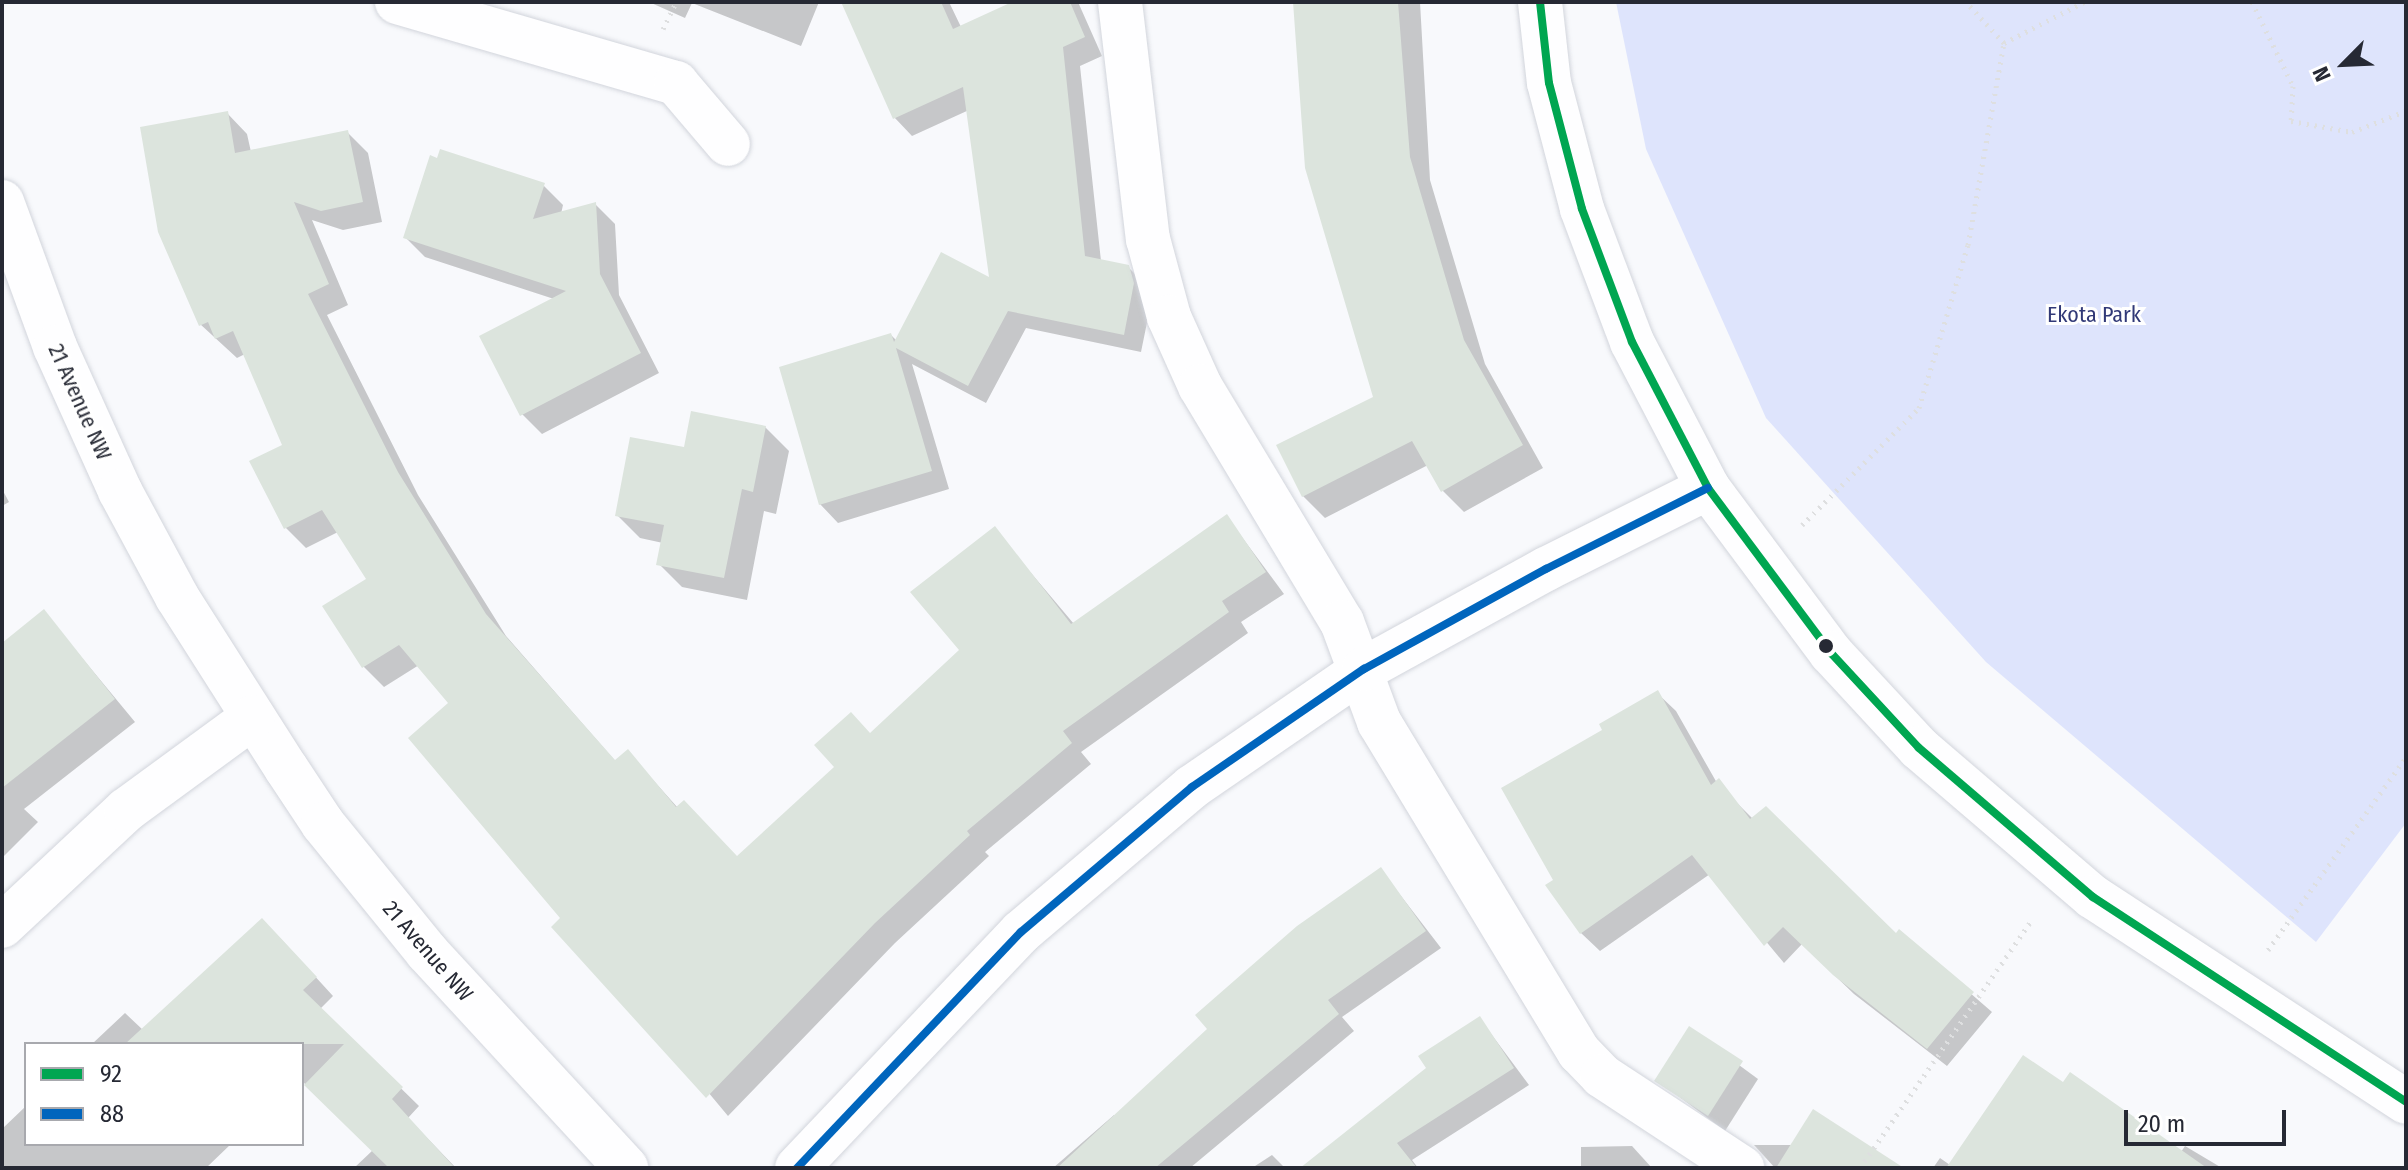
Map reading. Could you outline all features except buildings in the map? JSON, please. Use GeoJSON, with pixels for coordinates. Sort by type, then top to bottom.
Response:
{"type":"FeatureCollection","features":[{"type":"Feature","properties":{"kind":"street"},"geometry":{"type":"LineString","coordinates":[[397,2],[676,83],[728,144]]}},
{"type":"Feature","properties":{"kind":"street"},"geometry":{"type":"LineString","coordinates":[[1120,2],[1148,239],[1169,317],[1200,386],[1342,622],[1364,669],[1379,722],[1579,1052],[1602,1076],[1742,1168]]}},
{"type":"Feature","properties":{"kind":"street"},"geometry":{"type":"LineString","coordinates":[[1540,2],[1549,83],[1582,209],[1632,342],[1708,488],[1831,653],[1919,748],[2004,825],[2093,897],[2406,1102]]}},
{"type":"Feature","properties":{"kind":"street","name":"21 Avenue NW"},"geometry":{"type":"LineString","coordinates":[[2,202],[55,347],[120,491],[177,597],[253,717],[323,824],[418,942],[626,1168]]}},
{"type":"Feature","properties":{"kind":"street"},"geometry":{"type":"LineString","coordinates":[[797,1168],[1021,932],[1105,857],[1242,751],[1364,669],[1533,575],[1708,488]]}},
{"type":"Feature","properties":{"kind":"street"},"geometry":{"type":"LineString","coordinates":[[2,926],[126,810],[253,717]]}},
{"type":"Feature","properties":{"kind":"path"},"geometry":{"type":"LineString","coordinates":[[656,45],[676,2]]}},
{"type":"Feature","properties":{"kind":"path"},"geometry":{"type":"LineString","coordinates":[[1966,2],[2004,43]]}},
{"type":"Feature","properties":{"kind":"path"},"geometry":{"type":"LineString","coordinates":[[2004,43],[2084,2]]}},
{"type":"Feature","properties":{"kind":"path"},"geometry":{"type":"LineString","coordinates":[[2252,2],[2293,86],[2291,121],[2352,132],[2406,111]]}},
{"type":"Feature","properties":{"kind":"path"},"geometry":{"type":"LineString","coordinates":[[1802,525],[1919,408],[1968,245],[2004,43]]}},
{"type":"Feature","properties":{"kind":"path"},"geometry":{"type":"LineString","coordinates":[[2268,950],[2406,757]]}},
{"type":"Feature","properties":{"kind":"path"},"geometry":{"type":"LineString","coordinates":[[1860,1168],[2031,921]]}},
{"type":"Feature","properties":{"kind":"green space","name":"Ekota Park"},"geometry":{"type":"Polygon","coordinates":[[[1616,2],[2406,2],[2406,823],[2316,942],[1986,662],[1766,418],[1646,149],[1616,2]]]}},
{"type":"Feature","properties":{"kind":"transit line","name":"92"},"geometry":{"type":"LineString","coordinates":[[1540,2],[1549,83],[1582,209],[1632,342],[1708,488],[1831,653],[1919,748],[2093,897],[2406,1102]]}},
{"type":"Feature","properties":{"kind":"transit line","name":"88"},"geometry":{"type":"LineString","coordinates":[[797,1168],[1021,932],[1192,787],[1364,669],[1546,569],[1708,488]]}}]}
